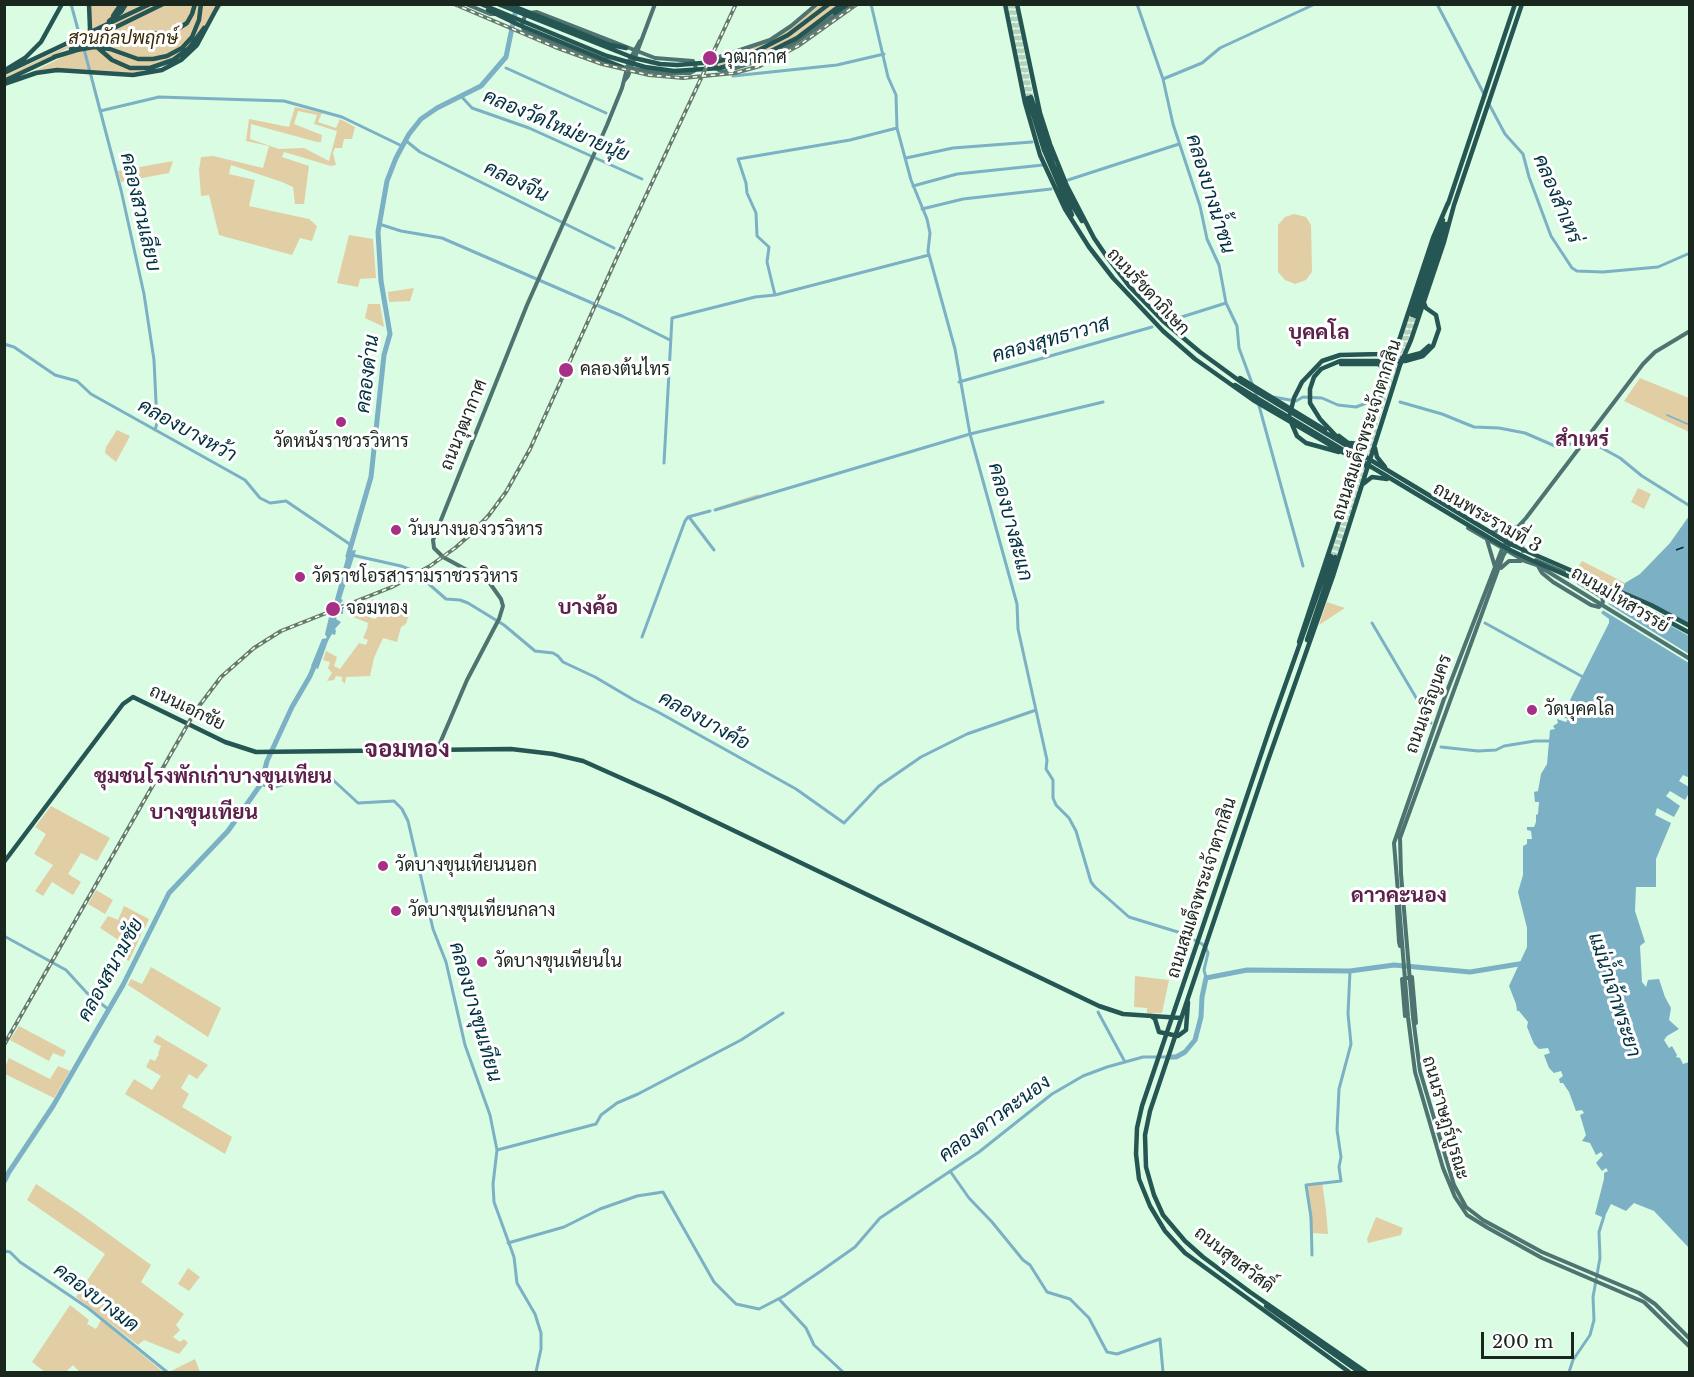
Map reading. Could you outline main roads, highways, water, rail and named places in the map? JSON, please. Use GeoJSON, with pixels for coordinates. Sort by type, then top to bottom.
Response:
{"type":"FeatureCollection","features":[{"type":"Feature","properties":{"kind":"main road"},"geometry":{"type":"LineString","coordinates":[[4,72],[25,58],[41,42],[62,4]]}},
{"type":"Feature","properties":{"kind":"main road"},"geometry":{"type":"LineString","coordinates":[[89,4],[90,29],[97,47],[116,63],[136,68],[158,67],[176,58],[191,45],[212,16]]}},
{"type":"Feature","properties":{"kind":"main road"},"geometry":{"type":"LineString","coordinates":[[83,43],[114,15],[121,4]]}},
{"type":"Feature","properties":{"kind":"main road"},"geometry":{"type":"LineString","coordinates":[[95,31],[118,15],[126,4]]}},
{"type":"Feature","properties":{"kind":"main road"},"geometry":{"type":"LineString","coordinates":[[95,31],[150,4]]}},
{"type":"Feature","properties":{"kind":"main road"},"geometry":{"type":"LineString","coordinates":[[4,82],[163,4]]}},
{"type":"Feature","properties":{"kind":"main road"},"geometry":{"type":"LineString","coordinates":[[4,72],[114,34],[174,32],[188,21],[195,4]]}},
{"type":"Feature","properties":{"kind":"main road"},"geometry":{"type":"LineString","coordinates":[[83,43],[146,59],[167,56],[182,48],[196,29],[201,4]]}},
{"type":"Feature","properties":{"kind":"main road"},"geometry":{"type":"LineString","coordinates":[[4,82],[45,72],[143,74],[170,66],[197,45],[219,4]]}},
{"type":"Feature","properties":{"kind":"main road"},"geometry":{"type":"LineString","coordinates":[[466,4],[494,15],[500,12],[503,4]]}},
{"type":"Feature","properties":{"kind":"main road"},"geometry":{"type":"LineString","coordinates":[[479,4],[607,56],[645,67],[674,71],[732,66],[775,50],[850,4]]}},
{"type":"Feature","properties":{"kind":"main road"},"geometry":{"type":"LineString","coordinates":[[479,4],[511,21],[626,68]]}},
{"type":"Feature","properties":{"kind":"main road"},"geometry":{"type":"LineString","coordinates":[[498,4],[626,55],[646,61],[677,65],[715,63],[753,52],[788,35],[827,4]]}},
{"type":"Feature","properties":{"kind":"main road"},"geometry":{"type":"LineString","coordinates":[[508,4],[611,45],[626,48],[639,43],[642,54]]}},
{"type":"Feature","properties":{"kind":"main road","name":"ถนนวุฒากาศ"},"geometry":{"type":"LineString","coordinates":[[437,750],[463,690],[498,621],[503,603],[491,584],[443,557],[432,544],[538,279],[593,156],[626,76],[626,68],[655,4]]}},
{"type":"Feature","properties":{"kind":"main road"},"geometry":{"type":"LineString","coordinates":[[817,4],[770,40],[719,57],[715,63],[717,69],[723,72],[767,58],[792,45],[850,4]]}},
{"type":"Feature","properties":{"kind":"main road"},"geometry":{"type":"LineString","coordinates":[[807,30],[842,4]]}},
{"type":"Feature","properties":{"kind":"main road","name":"ถนนรัชดาภิเษก"},"geometry":{"type":"LineString","coordinates":[[1005,4],[1023,94],[1036,142],[1059,199],[1089,247],[1122,289],[1163,331],[1195,359],[1225,380],[1275,399],[1318,425],[1347,444],[1368,467]]}},
{"type":"Feature","properties":{"kind":"main road","name":"ถนนรัชดาภิเษก"},"geometry":{"type":"LineString","coordinates":[[1017,4],[1043,124],[1064,180],[1094,238],[1122,278],[1156,314],[1200,352],[1266,403],[1348,455],[1370,458]]}},
{"type":"Feature","properties":{"kind":"main road","name":"ถนนสมเด็จพระเจ้าตากสิน"},"geometry":{"type":"LineString","coordinates":[[1178,1026],[1347,534],[1400,365],[1411,340],[1415,315],[1448,203],[1515,4]]}},
{"type":"Feature","properties":{"kind":"main road","name":"ถนนสมเด็จพระเจ้าตากสิน"},"geometry":{"type":"LineString","coordinates":[[1415,315],[1522,4]]}},
{"type":"Feature","properties":{"kind":"main road"},"geometry":{"type":"LineString","coordinates":[[537,12],[626,48],[655,58],[690,60],[696,68],[686,74],[626,68],[530,34],[524,31],[522,24],[528,13],[537,12]]}},
{"type":"Feature","properties":{"kind":"main road"},"geometry":{"type":"LineString","coordinates":[[626,68],[626,76]]}},
{"type":"Feature","properties":{"kind":"main road"},"geometry":{"type":"LineString","coordinates":[[626,76],[637,69]]}},
{"type":"Feature","properties":{"kind":"main road"},"geometry":{"type":"LineString","coordinates":[[1089,247],[1050,166],[1030,97],[1047,149],[1061,182],[1071,203],[1094,238]]}},
{"type":"Feature","properties":{"kind":"main road","name":"ถนนสมเด็จพระเจ้าตากสิน"},"geometry":{"type":"LineString","coordinates":[[1295,659],[1303,628],[1354,475],[1358,455],[1368,435],[1433,238],[1448,203]]}},
{"type":"Feature","properties":{"kind":"main road","name":"ถนนสมเด็จพระเจ้าตากสิน"},"geometry":{"type":"LineString","coordinates":[[1415,315],[1424,302],[1454,205]]}},
{"type":"Feature","properties":{"kind":"main road"},"geometry":{"type":"LineString","coordinates":[[1368,435],[1359,444],[1347,444],[1313,410],[1310,403],[1310,385],[1321,369],[1331,364],[1350,360],[1413,360],[1424,356],[1436,338],[1439,320],[1426,308],[1424,302]]}},
{"type":"Feature","properties":{"kind":"main road"},"geometry":{"type":"LineString","coordinates":[[1300,386],[1322,364],[1340,357],[1403,358],[1421,353],[1430,345],[1436,332],[1436,325],[1434,316],[1430,313],[1415,315]]}},
{"type":"Feature","properties":{"kind":"main road","name":"ถนนเจริญนคร"},"geometry":{"type":"LineString","coordinates":[[1402,907],[1397,890],[1395,837],[1440,712],[1504,550],[1524,520],[1650,355],[1689,331]]}},
{"type":"Feature","properties":{"kind":"main road"},"geometry":{"type":"LineString","coordinates":[[1401,336],[1403,342],[1411,340]]}},
{"type":"Feature","properties":{"kind":"main road"},"geometry":{"type":"LineString","coordinates":[[1358,455],[1312,446],[1297,436],[1290,415],[1294,398],[1305,378],[1322,360],[1350,354],[1388,354],[1396,350]]}},
{"type":"Feature","properties":{"kind":"main road"},"geometry":{"type":"LineString","coordinates":[[1310,385],[1323,371],[1341,363],[1378,364],[1384,368],[1387,378]]}},
{"type":"Feature","properties":{"kind":"main road","name":"ถนนรัชดาภิเษก"},"geometry":{"type":"LineString","coordinates":[[1266,403],[1281,409]]}},
{"type":"Feature","properties":{"kind":"main road","name":"ถนนพระรามที่ 3"},"geometry":{"type":"LineString","coordinates":[[1281,409],[1347,444],[1510,544],[1651,605],[1689,626]]}},
{"type":"Feature","properties":{"kind":"main road","name":"ถนนพระรามที่ 3"},"geometry":{"type":"LineString","coordinates":[[1281,409],[1508,549],[1640,607],[1689,633]]}},
{"type":"Feature","properties":{"kind":"main road","name":"ถนนรัชดาภิเษก"},"geometry":{"type":"LineString","coordinates":[[1318,425],[1358,455]]}},
{"type":"Feature","properties":{"kind":"main road"},"geometry":{"type":"LineString","coordinates":[[1326,443],[1331,441],[1331,434]]}},
{"type":"Feature","properties":{"kind":"main road"},"geometry":{"type":"LineString","coordinates":[[1376,442],[1377,457],[1385,467]]}},
{"type":"Feature","properties":{"kind":"main road"},"geometry":{"type":"LineString","coordinates":[[1348,455],[1353,462],[1354,475]]}},
{"type":"Feature","properties":{"kind":"main road","name":"ถนนมไหสวรรย์"},"geometry":{"type":"LineString","coordinates":[[1370,458],[1491,530],[1523,551],[1537,565]]}},
{"type":"Feature","properties":{"kind":"main road","name":"ถนนมไหสวรรย์"},"geometry":{"type":"LineString","coordinates":[[1368,467],[1504,550],[1537,565],[1689,658]]}},
{"type":"Feature","properties":{"kind":"main road"},"geometry":{"type":"LineString","coordinates":[[1362,486],[1372,477],[1387,479]]}},
{"type":"Feature","properties":{"kind":"main road"},"geometry":{"type":"LineString","coordinates":[[1491,530],[1519,528],[1523,551]]}},
{"type":"Feature","properties":{"kind":"main road"},"geometry":{"type":"LineString","coordinates":[[1335,531],[1341,529],[1347,534]]}},
{"type":"Feature","properties":{"kind":"main road"},"geometry":{"type":"LineString","coordinates":[[1487,539],[1497,568],[1510,561],[1525,561]]}},
{"type":"Feature","properties":{"kind":"main road","name":"ถนนสมเด็จพระเจ้าตากสิน"},"geometry":{"type":"LineString","coordinates":[[1171,1023],[1295,659],[1333,557],[1302,662]]}},
{"type":"Feature","properties":{"kind":"main road"},"geometry":{"type":"LineString","coordinates":[[1530,557],[1564,572],[1596,592],[1602,597],[1603,602],[1597,607],[1591,605],[1546,577],[1537,565]]}},
{"type":"Feature","properties":{"kind":"main road","name":"ถนนเจริญนคร"},"geometry":{"type":"LineString","coordinates":[[1402,907],[1400,838],[1497,568]]}},
{"type":"Feature","properties":{"kind":"main road","name":"ถนนเอกชัย"},"geometry":{"type":"LineString","coordinates":[[4,862],[123,704],[130,698],[139,698],[214,737],[252,751],[528,749],[593,764],[1100,1006],[1123,1014],[1181,1018]]}},
{"type":"Feature","properties":{"kind":"main road"},"geometry":{"type":"LineString","coordinates":[[1440,712],[1446,714]]}},
{"type":"Feature","properties":{"kind":"main road"},"geometry":{"type":"LineString","coordinates":[[1397,890],[1395,899],[1400,946],[1410,944],[1403,892]]}},
{"type":"Feature","properties":{"kind":"main road","name":"ถนนราษฎร์บูรณะ"},"geometry":{"type":"LineString","coordinates":[[1402,907],[1415,1072],[1454,1185],[1466,1206],[1508,1237],[1581,1276],[1646,1300]]}},
{"type":"Feature","properties":{"kind":"main road"},"geometry":{"type":"LineString","coordinates":[[1410,1031],[1405,1014],[1403,978],[1413,978],[1415,1030]]}},
{"type":"Feature","properties":{"kind":"main road"},"geometry":{"type":"LineString","coordinates":[[1151,1016],[1155,1019],[1157,1030],[1161,1034],[1178,1036],[1183,1034],[1188,1024],[1188,996]]}},
{"type":"Feature","properties":{"kind":"main road","name":"ถนนราษฎร์บูรณะ"},"geometry":{"type":"LineString","coordinates":[[1410,1017],[1415,1030],[1425,1096]]}},
{"type":"Feature","properties":{"kind":"main road","name":"ถนนสุขสวัสดิ์"},"geometry":{"type":"LineString","coordinates":[[1171,1023],[1139,1118],[1136,1154],[1142,1189],[1160,1225],[1195,1262],[1349,1372]]}},
{"type":"Feature","properties":{"kind":"main road","name":"ถนนสุขสวัสดิ์"},"geometry":{"type":"LineString","coordinates":[[1178,1026],[1147,1120],[1144,1148],[1151,1187],[1168,1220],[1192,1248],[1250,1292],[1365,1372]]}},
{"type":"Feature","properties":{"kind":"main road"},"geometry":{"type":"LineString","coordinates":[[1160,1225],[1168,1220]]}},
{"type":"Feature","properties":{"kind":"main road","name":"ถนนราษฎร์บูรณะ"},"geometry":{"type":"LineString","coordinates":[[1508,1237],[1629,1287],[1689,1339]]}},
{"type":"Feature","properties":{"kind":"main road"},"geometry":{"type":"LineString","coordinates":[[1250,1292],[1359,1372]]}},
{"type":"Feature","properties":{"kind":"main road","name":"ถนนราษฎร์บูรณะ"},"geometry":{"type":"LineString","coordinates":[[1669,1322],[1689,1347]]}},
{"type":"Feature","properties":{"kind":"water","name":"แม่น้ำเจ้าพระยา"},"geometry":{"type":"Polygon","coordinates":[[[1689,516],[1690,778],[1683,775],[1679,781],[1689,787],[1689,793],[1685,800],[1670,791],[1666,796],[1680,806],[1674,817],[1657,808],[1655,815],[1671,823],[1656,859],[1656,887],[1636,887],[1635,911],[1645,942],[1640,946],[1642,982],[1646,987],[1648,980],[1659,979],[1671,1008],[1669,1020],[1679,1029],[1664,1040],[1669,1048],[1672,1046],[1676,1057],[1680,1058],[1683,1064],[1689,1062],[1689,1248],[1654,1211],[1634,1203],[1626,1211],[1611,1204],[1604,1218],[1595,1214],[1604,1173],[1608,1171],[1606,1168],[1602,1171],[1596,1163],[1603,1155],[1601,1152],[1596,1155],[1590,1143],[1582,1141],[1586,1135],[1580,1115],[1584,1113],[1582,1110],[1576,1111],[1569,1092],[1563,1083],[1560,1083],[1559,1079],[1563,1076],[1561,1071],[1554,1073],[1549,1068],[1544,1055],[1550,1053],[1548,1048],[1539,1049],[1534,1044],[1527,1027],[1528,1022],[1517,1011],[1509,986],[1527,947],[1527,928],[1518,892],[1523,875],[1523,846],[1527,844],[1527,839],[1532,839],[1531,831],[1527,830],[1527,827],[1534,827],[1538,814],[1539,802],[1535,802],[1534,792],[1538,791],[1541,774],[1547,764],[1550,730],[1555,729],[1553,726],[1558,723],[1557,719],[1566,722],[1568,719],[1558,715],[1563,705],[1567,707],[1569,704],[1575,707],[1576,704],[1570,700],[1609,623],[1609,619],[1601,613],[1609,603],[1615,605],[1625,583],[1640,574],[1670,543],[1689,516]]]}},
{"type":"Feature","properties":{"kind":"water"},"geometry":{"type":"Polygon","coordinates":[[[356,550],[341,599],[343,600],[340,604],[343,605],[343,614],[338,613],[336,619],[341,622],[335,629],[335,635],[332,634],[328,641],[318,669],[311,666],[322,639],[327,638],[325,634],[330,613],[348,551],[356,550]]]}},
{"type":"Feature","properties":{"kind":"waterway","name":"คลองสวนเลียบ"},"geometry":{"type":"LineString","coordinates":[[71,4],[80,37]]}},
{"type":"Feature","properties":{"kind":"waterway","name":"คลองด่าน"},"geometry":{"type":"LineString","coordinates":[[348,556],[371,477],[384,355],[390,334],[381,281],[378,232],[387,181],[409,134],[421,119],[437,108],[481,86],[506,57],[517,4]]}},
{"type":"Feature","properties":{"kind":"waterway","name":"คลองบางสะแก"},"geometry":{"type":"LineString","coordinates":[[871,4],[888,77],[896,95],[897,128],[911,180],[927,219],[930,233],[928,251],[955,349],[970,434],[1017,604],[1018,629],[1047,760],[1046,769],[1053,780],[1053,798],[1076,831],[1091,882],[1095,887],[1129,917],[1181,933],[1202,944],[1208,953],[1204,970],[1206,978]]}},
{"type":"Feature","properties":{"kind":"waterway","name":"คลองบางน้ำชน"},"geometry":{"type":"LineString","coordinates":[[1137,4],[1163,79],[1173,124],[1200,206],[1207,239],[1219,265],[1226,303],[1237,326],[1239,348],[1253,386]]}},
{"type":"Feature","properties":{"kind":"waterway"},"geometry":{"type":"LineString","coordinates":[[1163,79],[1202,63],[1220,48],[1315,4]]}},
{"type":"Feature","properties":{"kind":"waterway","name":"คลองสำเหร่"},"geometry":{"type":"LineString","coordinates":[[1437,4],[1485,96]]}},
{"type":"Feature","properties":{"kind":"waterway","name":"คลองสวนเลียบ"},"geometry":{"type":"LineString","coordinates":[[84,49],[121,190],[144,294],[154,360],[157,423],[155,430]]}},
{"type":"Feature","properties":{"kind":"waterway"},"geometry":{"type":"LineString","coordinates":[[733,76],[837,65],[884,54]]}},
{"type":"Feature","properties":{"kind":"waterway"},"geometry":{"type":"LineString","coordinates":[[506,68],[606,113]]}},
{"type":"Feature","properties":{"kind":"waterway","name":"คลองวัดใหม่ยายนุ้ย"},"geometry":{"type":"LineString","coordinates":[[461,96],[472,108],[529,128],[642,179]]}},
{"type":"Feature","properties":{"kind":"waterway"},"geometry":{"type":"LineString","coordinates":[[100,111],[159,97],[284,101],[342,117],[402,146]]}},
{"type":"Feature","properties":{"kind":"waterway","name":"คลองสำเหร่"},"geometry":{"type":"LineString","coordinates":[[1489,104],[1505,134],[1523,154],[1551,236],[1572,268],[1577,271],[1603,272],[1658,267],[1690,253]]}},
{"type":"Feature","properties":{"kind":"waterway","name":"คลองวัดใหม่ยายนุ้ย"},"geometry":{"type":"LineString","coordinates":[[775,295],[767,262],[769,247],[757,236],[756,213],[747,193],[738,159],[850,140],[897,128]]}},
{"type":"Feature","properties":{"kind":"waterway","name":"คลองจีน"},"geometry":{"type":"LineString","coordinates":[[405,140],[420,152],[614,248]]}},
{"type":"Feature","properties":{"kind":"waterway"},"geometry":{"type":"LineString","coordinates":[[906,158],[953,148],[1032,142]]}},
{"type":"Feature","properties":{"kind":"waterway"},"geometry":{"type":"LineString","coordinates":[[1068,180],[1179,144]]}},
{"type":"Feature","properties":{"kind":"waterway"},"geometry":{"type":"LineString","coordinates":[[913,186],[957,174],[1043,165]]}},
{"type":"Feature","properties":{"kind":"waterway"},"geometry":{"type":"LineString","coordinates":[[922,209],[963,199],[1051,189]]}},
{"type":"Feature","properties":{"kind":"waterway","name":"คลองต้นไทร"},"geometry":{"type":"LineString","coordinates":[[379,224],[401,231],[442,238],[622,316],[670,340]]}},
{"type":"Feature","properties":{"kind":"waterway"},"geometry":{"type":"LineString","coordinates":[[664,463],[672,318],[755,297],[775,295],[929,255]]}},
{"type":"Feature","properties":{"kind":"waterway","name":"คลองสุทธาวาส"},"geometry":{"type":"LineString","coordinates":[[1169,321],[1226,303]]}},
{"type":"Feature","properties":{"kind":"waterway","name":"คลองสุทธาวาส"},"geometry":{"type":"LineString","coordinates":[[959,382],[1152,327]]}},
{"type":"Feature","properties":{"kind":"waterway","name":"คลองบางหว้า"},"geometry":{"type":"LineString","coordinates":[[4,344],[14,347],[55,375],[77,381],[91,394],[245,480],[260,498],[270,503],[286,501],[351,545]]}},
{"type":"Feature","properties":{"kind":"waterway","name":"คลองบางน้ำชน"},"geometry":{"type":"LineString","coordinates":[[1255,391],[1303,566]]}},
{"type":"Feature","properties":{"kind":"waterway","name":"คลองบางน้ำชน"},"geometry":{"type":"LineString","coordinates":[[1273,397],[1296,401],[1303,397],[1322,398],[1338,405],[1356,407],[1377,399]]}},
{"type":"Feature","properties":{"kind":"waterway"},"geometry":{"type":"LineString","coordinates":[[715,510],[970,434],[1103,402]]}},
{"type":"Feature","properties":{"kind":"waterway","name":"คลองบางน้ำชน"},"geometry":{"type":"LineString","coordinates":[[1400,402],[1442,414],[1474,427],[1499,428],[1525,433],[1555,446],[1579,443],[1600,447],[1690,506]]}},
{"type":"Feature","properties":{"kind":"waterway"},"geometry":{"type":"LineString","coordinates":[[1667,415],[1690,425]]}},
{"type":"Feature","properties":{"kind":"waterway"},"geometry":{"type":"LineString","coordinates":[[642,637],[685,521],[688,517],[710,511]]}},
{"type":"Feature","properties":{"kind":"waterway"},"geometry":{"type":"LineString","coordinates":[[689,517],[714,550]]}},
{"type":"Feature","properties":{"kind":"waterway","name":"คลองบางค้อ"},"geometry":{"type":"LineString","coordinates":[[352,555],[414,571],[446,599],[468,603],[504,625],[535,651],[553,653],[563,662],[595,677],[796,789],[844,823],[879,786],[921,757],[967,734],[1036,710]]}},
{"type":"Feature","properties":{"kind":"waterway","name":"คลองบางน้ำชน"},"geometry":{"type":"LineString","coordinates":[[1372,623],[1431,723]]}},
{"type":"Feature","properties":{"kind":"waterway"},"geometry":{"type":"LineString","coordinates":[[1485,623],[1583,677]]}},
{"type":"Feature","properties":{"kind":"waterway","name":"คลองสนามชัย"},"geometry":{"type":"LineString","coordinates":[[4,1182],[53,1106],[123,985],[169,893],[228,831],[261,784],[267,761],[316,662]]}},
{"type":"Feature","properties":{"kind":"waterway","name":"คลองบางน้ำชน"},"geometry":{"type":"LineString","coordinates":[[1441,747],[1478,751],[1496,750],[1504,746],[1535,741],[1551,741]]}},
{"type":"Feature","properties":{"kind":"waterway","name":"คลองบางขุนเทียน"},"geometry":{"type":"LineString","coordinates":[[261,784],[272,788],[309,776],[324,776],[332,779],[358,803],[394,801],[402,809],[408,821],[433,929],[446,962],[465,1045],[490,1115],[497,1150],[493,1184],[494,1202],[514,1257],[517,1283],[535,1314],[541,1333],[541,1349],[536,1372]]}},
{"type":"Feature","properties":{"kind":"waterway"},"geometry":{"type":"LineString","coordinates":[[4,936],[66,970],[87,993],[108,1009]]}},
{"type":"Feature","properties":{"kind":"waterway","name":"คลองดาวคะนอง"},"geometry":{"type":"LineString","coordinates":[[1168,1057],[1176,1057],[1185,1052],[1195,1040],[1201,1017],[1206,978],[1247,970],[1350,971],[1394,965],[1470,972],[1525,963]]}},
{"type":"Feature","properties":{"kind":"waterway"},"geometry":{"type":"LineString","coordinates":[[1312,1255],[1311,1217],[1306,1185],[1341,1181],[1339,1167],[1341,1157],[1337,1130],[1339,1089],[1351,1044],[1348,1014],[1350,971]]}},
{"type":"Feature","properties":{"kind":"waterway"},"geometry":{"type":"LineString","coordinates":[[1098,1012],[1125,1062]]}},
{"type":"Feature","properties":{"kind":"waterway"},"geometry":{"type":"LineString","coordinates":[[497,1150],[596,1124],[601,1115],[617,1103],[741,1040],[783,1013]]}},
{"type":"Feature","properties":{"kind":"waterway","name":"คลองดาวคะนอง"},"geometry":{"type":"LineString","coordinates":[[508,1243],[564,1227],[600,1209],[637,1196],[663,1192],[714,1282],[736,1304],[759,1309],[784,1296],[855,1247],[880,1218],[979,1152],[1052,1094],[1083,1076],[1107,1067],[1143,1057],[1168,1057]]}},
{"type":"Feature","properties":{"kind":"waterway"},"geometry":{"type":"LineString","coordinates":[[950,1171],[969,1198],[1023,1260],[1030,1265],[1047,1292],[1070,1299],[1089,1318],[1107,1352],[1117,1354],[1160,1339],[1163,1372]]}},
{"type":"Feature","properties":{"kind":"waterway"},"geometry":{"type":"LineString","coordinates":[[1569,1372],[1573,1360],[1590,1335],[1594,1320],[1593,1297],[1600,1258],[1599,1232],[1604,1216]]}},
{"type":"Feature","properties":{"kind":"waterway","name":"คลองบางมด"},"geometry":{"type":"LineString","coordinates":[[4,1251],[10,1252],[20,1262],[88,1308],[167,1372]]}},
{"type":"Feature","properties":{"kind":"waterway"},"geometry":{"type":"LineString","coordinates":[[779,1299],[806,1328],[814,1345],[843,1372]]}},
{"type":"Feature","properties":{"kind":"tunnel"},"geometry":{"type":"LineString","coordinates":[[1009,4],[1028,98]]}},
{"type":"Feature","properties":{"kind":"tunnel"},"geometry":{"type":"LineString","coordinates":[[1013,4],[1031,97]]}},
{"type":"Feature","properties":{"kind":"tunnel"},"geometry":{"type":"LineString","coordinates":[[1331,556],[1412,315]]}},
{"type":"Feature","properties":{"kind":"tunnel"},"geometry":{"type":"LineString","coordinates":[[1401,359],[1415,316]]}},
{"type":"Feature","properties":{"kind":"tunnel"},"geometry":{"type":"LineString","coordinates":[[1335,557],[1377,429]]}},
{"type":"Feature","properties":{"kind":"railway"},"geometry":{"type":"LineString","coordinates":[[454,4],[555,47],[602,64],[649,75],[683,78],[735,73],[760,66],[798,46],[857,4]]}},
{"type":"Feature","properties":{"kind":"railway"},"geometry":{"type":"LineString","coordinates":[[4,1045],[196,710],[221,677],[254,648],[281,631],[392,587],[430,566],[471,534],[506,492],[530,449],[736,4]]}},
{"type":"Feature","properties":{"kind":"place","name":"วุฒากาศ"},"geometry":{"type":"Point","coordinates":[710,58]}},
{"type":"Feature","properties":{"kind":"place","name":"คลองต้นไทร"},"geometry":{"type":"Point","coordinates":[566,370]}},
{"type":"Feature","properties":{"kind":"place","name":"วัดหนังราชวรวิหาร"},"geometry":{"type":"Point","coordinates":[341,422]}},
{"type":"Feature","properties":{"kind":"place","name":"วันนางนองวรวิหาร"},"geometry":{"type":"Point","coordinates":[396,530]}},
{"type":"Feature","properties":{"kind":"place","name":"วัดราชโอรสารามราชวรวิหาร"},"geometry":{"type":"Point","coordinates":[300,577]}},
{"type":"Feature","properties":{"kind":"place","name":"จอมทอง"},"geometry":{"type":"Point","coordinates":[333,609]}},
{"type":"Feature","properties":{"kind":"place","name":"วัดบุคคโล"},"geometry":{"type":"Point","coordinates":[1532,710]}},
{"type":"Feature","properties":{"kind":"place","name":"วัดบางขุนเทียนนอก"},"geometry":{"type":"Point","coordinates":[383,866]}},
{"type":"Feature","properties":{"kind":"place","name":"วัดบางขุนเทียนกลาง"},"geometry":{"type":"Point","coordinates":[396,911]}},
{"type":"Feature","properties":{"kind":"place","name":"วัดบางขุนเทียนใน"},"geometry":{"type":"Point","coordinates":[482,962]}},
{"type":"Feature","properties":{"kind":"district","name":"บุคคโล"},"geometry":{"type":"Point","coordinates":[1319,333]}},
{"type":"Feature","properties":{"kind":"district","name":"สำเหร่"},"geometry":{"type":"Point","coordinates":[1582,440]}},
{"type":"Feature","properties":{"kind":"district","name":"บางค้อ"},"geometry":{"type":"Point","coordinates":[588,608]}},
{"type":"Feature","properties":{"kind":"district","name":"จอมทอง"},"geometry":{"type":"Point","coordinates":[407,750]}},
{"type":"Feature","properties":{"kind":"district","name":"ชุมชนโรงพักเก่าบางขุนเทียน"},"geometry":{"type":"Point","coordinates":[213,777]}},
{"type":"Feature","properties":{"kind":"district","name":"บางขุนเทียน"},"geometry":{"type":"Point","coordinates":[204,813]}},
{"type":"Feature","properties":{"kind":"district","name":"ดาวคะนอง"},"geometry":{"type":"Point","coordinates":[1399,896]}},
{"type":"Feature","properties":{"kind":"park label","name":"สวนกัลปพฤกษ์"},"geometry":{"type":"Point","coordinates":[123,39]}}]}
